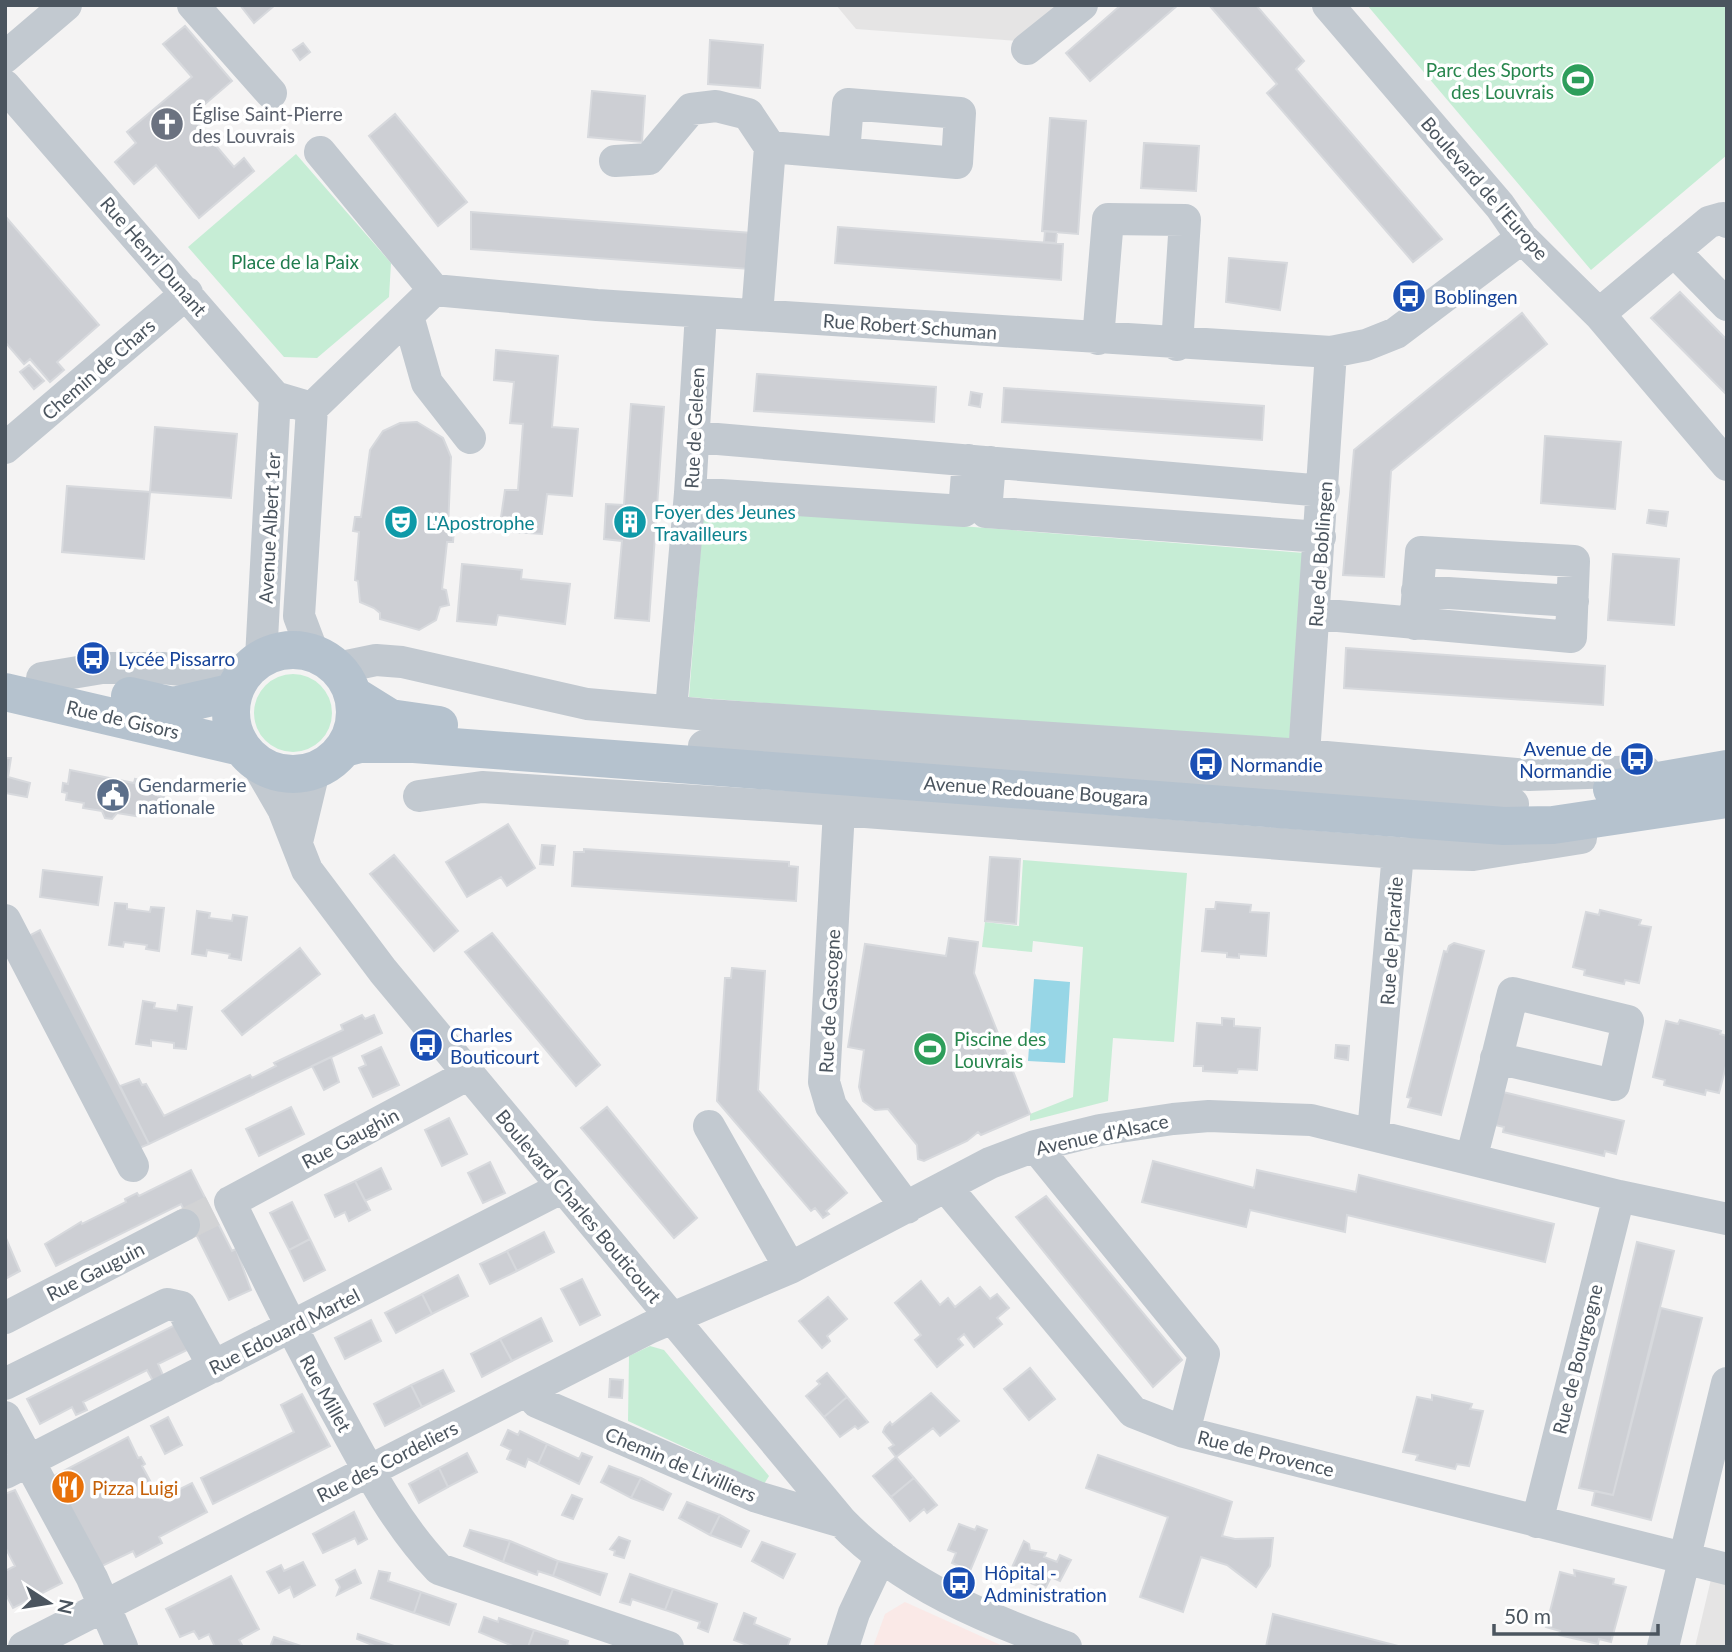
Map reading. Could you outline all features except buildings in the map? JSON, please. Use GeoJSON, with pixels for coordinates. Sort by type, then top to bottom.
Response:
{"type":"FeatureCollection","features":[{"type":"Feature","properties":{"kind":"main road"},"geometry":{"type":"LineString","coordinates":[[295,650],[334,672],[355,722],[345,748],[325,766],[295,775],[275,772],[249,755],[233,730],[230,711],[245,676],[277,651],[295,650]]}},
{"type":"Feature","properties":{"kind":"main road","name":"Rue de Gisors"},"geometry":{"type":"LineString","coordinates":[[5,670],[173,706],[245,676]]}},
{"type":"Feature","properties":{"kind":"main road","name":"Avenue Redouane Bougara"},"geometry":{"type":"LineString","coordinates":[[334,672],[390,718],[415,723],[1443,804],[1513,804],[1720,784]]}},
{"type":"Feature","properties":{"kind":"main road","name":"Rue de Gisors"},"geometry":{"type":"LineString","coordinates":[[5,692],[249,755]]}},
{"type":"Feature","properties":{"kind":"main road","name":"Avenue Redouane Bougara"},"geometry":{"type":"LineString","coordinates":[[345,748],[385,743],[482,749],[1504,826],[1553,825],[1649,809],[1720,784]]}},
{"type":"Feature","properties":{"kind":"street"},"geometry":{"type":"LineString","coordinates":[[5,57],[66,5]]}},
{"type":"Feature","properties":{"kind":"street"},"geometry":{"type":"LineString","coordinates":[[194,5],[271,93]]}},
{"type":"Feature","properties":{"kind":"street"},"geometry":{"type":"LineString","coordinates":[[1027,49],[1082,5]]}},
{"type":"Feature","properties":{"kind":"street","name":"Boulevard de l'Europe"},"geometry":{"type":"LineString","coordinates":[[1328,5],[1500,206],[1522,238],[1599,314],[1727,465]]}},
{"type":"Feature","properties":{"kind":"street","name":"Rue Henri Dunant"},"geometry":{"type":"LineString","coordinates":[[5,86],[275,397]]}},
{"type":"Feature","properties":{"kind":"street"},"geometry":{"type":"LineString","coordinates":[[615,161],[649,159],[691,108],[716,106],[748,114],[770,147],[757,315]]}},
{"type":"Feature","properties":{"kind":"street"},"geometry":{"type":"LineString","coordinates":[[770,147],[844,153]]}},
{"type":"Feature","properties":{"kind":"street"},"geometry":{"type":"LineString","coordinates":[[275,397],[312,408],[434,290],[320,152]]}},
{"type":"Feature","properties":{"kind":"street"},"geometry":{"type":"LineString","coordinates":[[1599,314],[1709,222],[1723,218],[1727,222]]}},
{"type":"Feature","properties":{"kind":"street"},"geometry":{"type":"LineString","coordinates":[[1098,339],[1108,219],[1185,220],[1177,345]]}},
{"type":"Feature","properties":{"kind":"street","name":"Rue Robert Schuman"},"geometry":{"type":"LineString","coordinates":[[434,290],[448,294],[701,313],[1177,345],[1331,352],[1366,345],[1396,333],[1522,238]]}},
{"type":"Feature","properties":{"kind":"street"},"geometry":{"type":"LineString","coordinates":[[1674,251],[1727,304]]}},
{"type":"Feature","properties":{"kind":"street","name":"Chemin de Chars"},"geometry":{"type":"LineString","coordinates":[[8,447],[187,293]]}},
{"type":"Feature","properties":{"kind":"street","name":"Rue de Geleen"},"geometry":{"type":"LineString","coordinates":[[671,710],[690,493],[701,313]]}},
{"type":"Feature","properties":{"kind":"street"},"geometry":{"type":"LineString","coordinates":[[408,316],[427,383],[470,438]]}},
{"type":"Feature","properties":{"kind":"street","name":"Rue de Boblingen"},"geometry":{"type":"LineString","coordinates":[[1304,755],[1316,614],[1331,352]]}},
{"type":"Feature","properties":{"kind":"street","name":"Avenue Albert 1er"},"geometry":{"type":"LineString","coordinates":[[245,676],[275,397]]}},
{"type":"Feature","properties":{"kind":"street","name":"Avenue Albert 1er"},"geometry":{"type":"LineString","coordinates":[[312,408],[299,616],[334,672]]}},
{"type":"Feature","properties":{"kind":"street"},"geometry":{"type":"LineString","coordinates":[[694,437],[1324,491]]}},
{"type":"Feature","properties":{"kind":"street"},"geometry":{"type":"LineString","coordinates":[[690,493],[964,511],[979,461]]}},
{"type":"Feature","properties":{"kind":"street"},"geometry":{"type":"LineString","coordinates":[[979,461],[986,512],[1320,537]]}},
{"type":"Feature","properties":{"kind":"street"},"geometry":{"type":"LineString","coordinates":[[1316,614],[1415,624],[1571,637],[1574,561],[1421,552],[1415,624]]}},
{"type":"Feature","properties":{"kind":"street"},"geometry":{"type":"LineString","coordinates":[[334,672],[376,660],[402,662],[587,704],[1304,755],[1529,775],[1646,771],[1720,784]]}},
{"type":"Feature","properties":{"kind":"street"},"geometry":{"type":"LineString","coordinates":[[482,749],[482,787]]}},
{"type":"Feature","properties":{"kind":"street","name":"Boulevard Charles Bouticourt"},"geometry":{"type":"LineString","coordinates":[[249,755],[283,809],[307,870],[383,971],[842,1522],[898,1570],[1008,1627],[1066,1647]]}},
{"type":"Feature","properties":{"kind":"street"},"geometry":{"type":"LineString","coordinates":[[297,842],[314,771]]}},
{"type":"Feature","properties":{"kind":"street","name":"Rue de Picardie"},"geometry":{"type":"LineString","coordinates":[[1373,1133],[1398,853],[1473,855],[1612,833],[1720,784]]}},
{"type":"Feature","properties":{"kind":"street"},"geometry":{"type":"LineString","coordinates":[[419,796],[482,787],[839,810],[1398,853]]}},
{"type":"Feature","properties":{"kind":"street","name":"Rue de Gascogne"},"geometry":{"type":"LineString","coordinates":[[839,810],[824,1083],[831,1105],[907,1208]]}},
{"type":"Feature","properties":{"kind":"street"},"geometry":{"type":"LineString","coordinates":[[5,920],[133,1166]]}},
{"type":"Feature","properties":{"kind":"street"},"geometry":{"type":"LineString","coordinates":[[1471,1159],[1496,1058]]}},
{"type":"Feature","properties":{"kind":"street","name":"Rue Gaughin"},"geometry":{"type":"LineString","coordinates":[[230,1202],[469,1074]]}},
{"type":"Feature","properties":{"kind":"street","name":"Avenue d'Alsace"},"geometry":{"type":"LineString","coordinates":[[672,1318],[790,1268],[990,1163],[1035,1146],[1139,1122],[1209,1115],[1311,1120],[1373,1133],[1619,1196],[1727,1219]]}},
{"type":"Feature","properties":{"kind":"street"},"geometry":{"type":"LineString","coordinates":[[709,1126],[790,1268]]}},
{"type":"Feature","properties":{"kind":"street"},"geometry":{"type":"LineString","coordinates":[[1035,1146],[1204,1354],[1184,1432]]}},
{"type":"Feature","properties":{"kind":"street","name":"Rue Edouard Martel"},"geometry":{"type":"LineString","coordinates":[[18,1468],[563,1187]]}},
{"type":"Feature","properties":{"kind":"street","name":"Rue de Provence"},"geometry":{"type":"LineString","coordinates":[[946,1187],[1133,1412],[1184,1432],[1727,1569]]}},
{"type":"Feature","properties":{"kind":"street","name":"Rue de Bourgogne"},"geometry":{"type":"LineString","coordinates":[[1536,1522],[1619,1196]]}},
{"type":"Feature","properties":{"kind":"street","name":"Rue Millet"},"geometry":{"type":"LineString","coordinates":[[230,1202],[290,1327],[368,1470],[412,1541],[439,1569],[667,1647]]}},
{"type":"Feature","properties":{"kind":"street","name":"Rue Gauguin"},"geometry":{"type":"LineString","coordinates":[[5,1318],[184,1225]]}},
{"type":"Feature","properties":{"kind":"street"},"geometry":{"type":"LineString","coordinates":[[5,1384],[167,1304],[181,1307],[215,1367]]}},
{"type":"Feature","properties":{"kind":"street","name":"Rue des Cordeliers"},"geometry":{"type":"LineString","coordinates":[[24,1647],[672,1318]]}},
{"type":"Feature","properties":{"kind":"street"},"geometry":{"type":"LineString","coordinates":[[1663,1647],[1727,1382]]}},
{"type":"Feature","properties":{"kind":"street","name":"Chemin de Livilliers"},"geometry":{"type":"LineString","coordinates":[[528,1391],[537,1402],[757,1497],[842,1522]]}},
{"type":"Feature","properties":{"kind":"street"},"geometry":{"type":"LineString","coordinates":[[5,1417],[18,1468],[104,1606],[122,1647]]}},
{"type":"Feature","properties":{"kind":"street"},"geometry":{"type":"LineString","coordinates":[[843,1647],[854,1613],[881,1556]]}},
{"type":"Feature","properties":{"kind":"shaded area"},"geometry":{"type":"Polygon","coordinates":[[[836,5],[1059,5],[1019,41],[856,29],[836,5]]]}},
{"type":"Feature","properties":{"kind":"shaded area"},"geometry":{"type":"Polygon","coordinates":[[[1727,1569],[1727,1647],[1695,1647],[1712,1575],[1727,1569]]]}},
{"type":"Feature","properties":{"kind":"shaded area"},"geometry":{"type":"Polygon","coordinates":[[[905,1602],[1005,1647],[873,1647],[885,1614],[905,1602]]]}},
{"type":"Feature","properties":{"kind":"green space","name":"Parc des Sports des Louvrais"},"geometry":{"type":"Polygon","coordinates":[[[1367,5],[1727,5],[1727,155],[1591,270],[1367,5]]]}},
{"type":"Feature","properties":{"kind":"green space","name":"Place de la Paix"},"geometry":{"type":"Polygon","coordinates":[[[296,154],[391,263],[389,297],[317,358],[284,357],[188,247],[296,154]]]}},
{"type":"Feature","properties":{"kind":"green space"},"geometry":{"type":"Polygon","coordinates":[[[704,506],[1304,553],[1289,744],[689,697],[704,506]]]}},
{"type":"Feature","properties":{"kind":"green space"},"geometry":{"type":"Polygon","coordinates":[[[293,674],[308,677],[321,685],[329,698],[332,713],[329,728],[321,741],[308,749],[293,752],[278,749],[265,741],[257,728],[254,713],[257,698],[265,685],[278,677],[293,674]]]}},
{"type":"Feature","properties":{"kind":"green space"},"geometry":{"type":"Polygon","coordinates":[[[1023,860],[1187,873],[1174,1042],[1113,1038],[1108,1101],[1030,1121],[1030,1114],[1073,1097],[1083,947],[1033,941],[1032,952],[982,947],[985,922],[1019,926],[1023,860]]]}},
{"type":"Feature","properties":{"kind":"green space"},"geometry":{"type":"Polygon","coordinates":[[[650,1346],[664,1350],[769,1476],[764,1484],[628,1421],[629,1356],[650,1346]]]}},
{"type":"Feature","properties":{"kind":"water"},"geometry":{"type":"Polygon","coordinates":[[[1034,979],[1070,982],[1065,1063],[1028,1061],[1034,979]]]}},
{"type":"Feature","properties":{"kind":"tunnel"},"geometry":{"type":"LineString","coordinates":[[184,1225],[230,1202]]}},
{"type":"Feature","properties":{"kind":"place","name":"Parc des Sports des Louvrais"},"geometry":{"type":"Point","coordinates":[1578,80]}},
{"type":"Feature","properties":{"kind":"place","name":"Église Saint-Pierre des Louvrais"},"geometry":{"type":"Point","coordinates":[167,124]}},
{"type":"Feature","properties":{"kind":"place","name":"Boblingen"},"geometry":{"type":"Point","coordinates":[1409,296]}},
{"type":"Feature","properties":{"kind":"place","name":"L'Apostrophe"},"geometry":{"type":"Point","coordinates":[401,522]}},
{"type":"Feature","properties":{"kind":"place","name":"Foyer des Jeunes Travailleurs"},"geometry":{"type":"Point","coordinates":[630,522]}},
{"type":"Feature","properties":{"kind":"place","name":"Lycée Pissarro"},"geometry":{"type":"Point","coordinates":[93,658]}},
{"type":"Feature","properties":{"kind":"place","name":"Avenue de Normandie"},"geometry":{"type":"Point","coordinates":[1637,759]}},
{"type":"Feature","properties":{"kind":"place","name":"Normandie"},"geometry":{"type":"Point","coordinates":[1206,764]}},
{"type":"Feature","properties":{"kind":"place","name":"Gendarmerie nationale"},"geometry":{"type":"Point","coordinates":[113,795]}},
{"type":"Feature","properties":{"kind":"place","name":"Charles Bouticourt"},"geometry":{"type":"Point","coordinates":[426,1045]}},
{"type":"Feature","properties":{"kind":"place","name":"Piscine des Louvrais"},"geometry":{"type":"Point","coordinates":[930,1049]}},
{"type":"Feature","properties":{"kind":"place","name":"Pizza Luigi"},"geometry":{"type":"Point","coordinates":[68,1487]}},
{"type":"Feature","properties":{"kind":"place","name":"Hôpital - Administration"},"geometry":{"type":"Point","coordinates":[959,1583]}}]}
